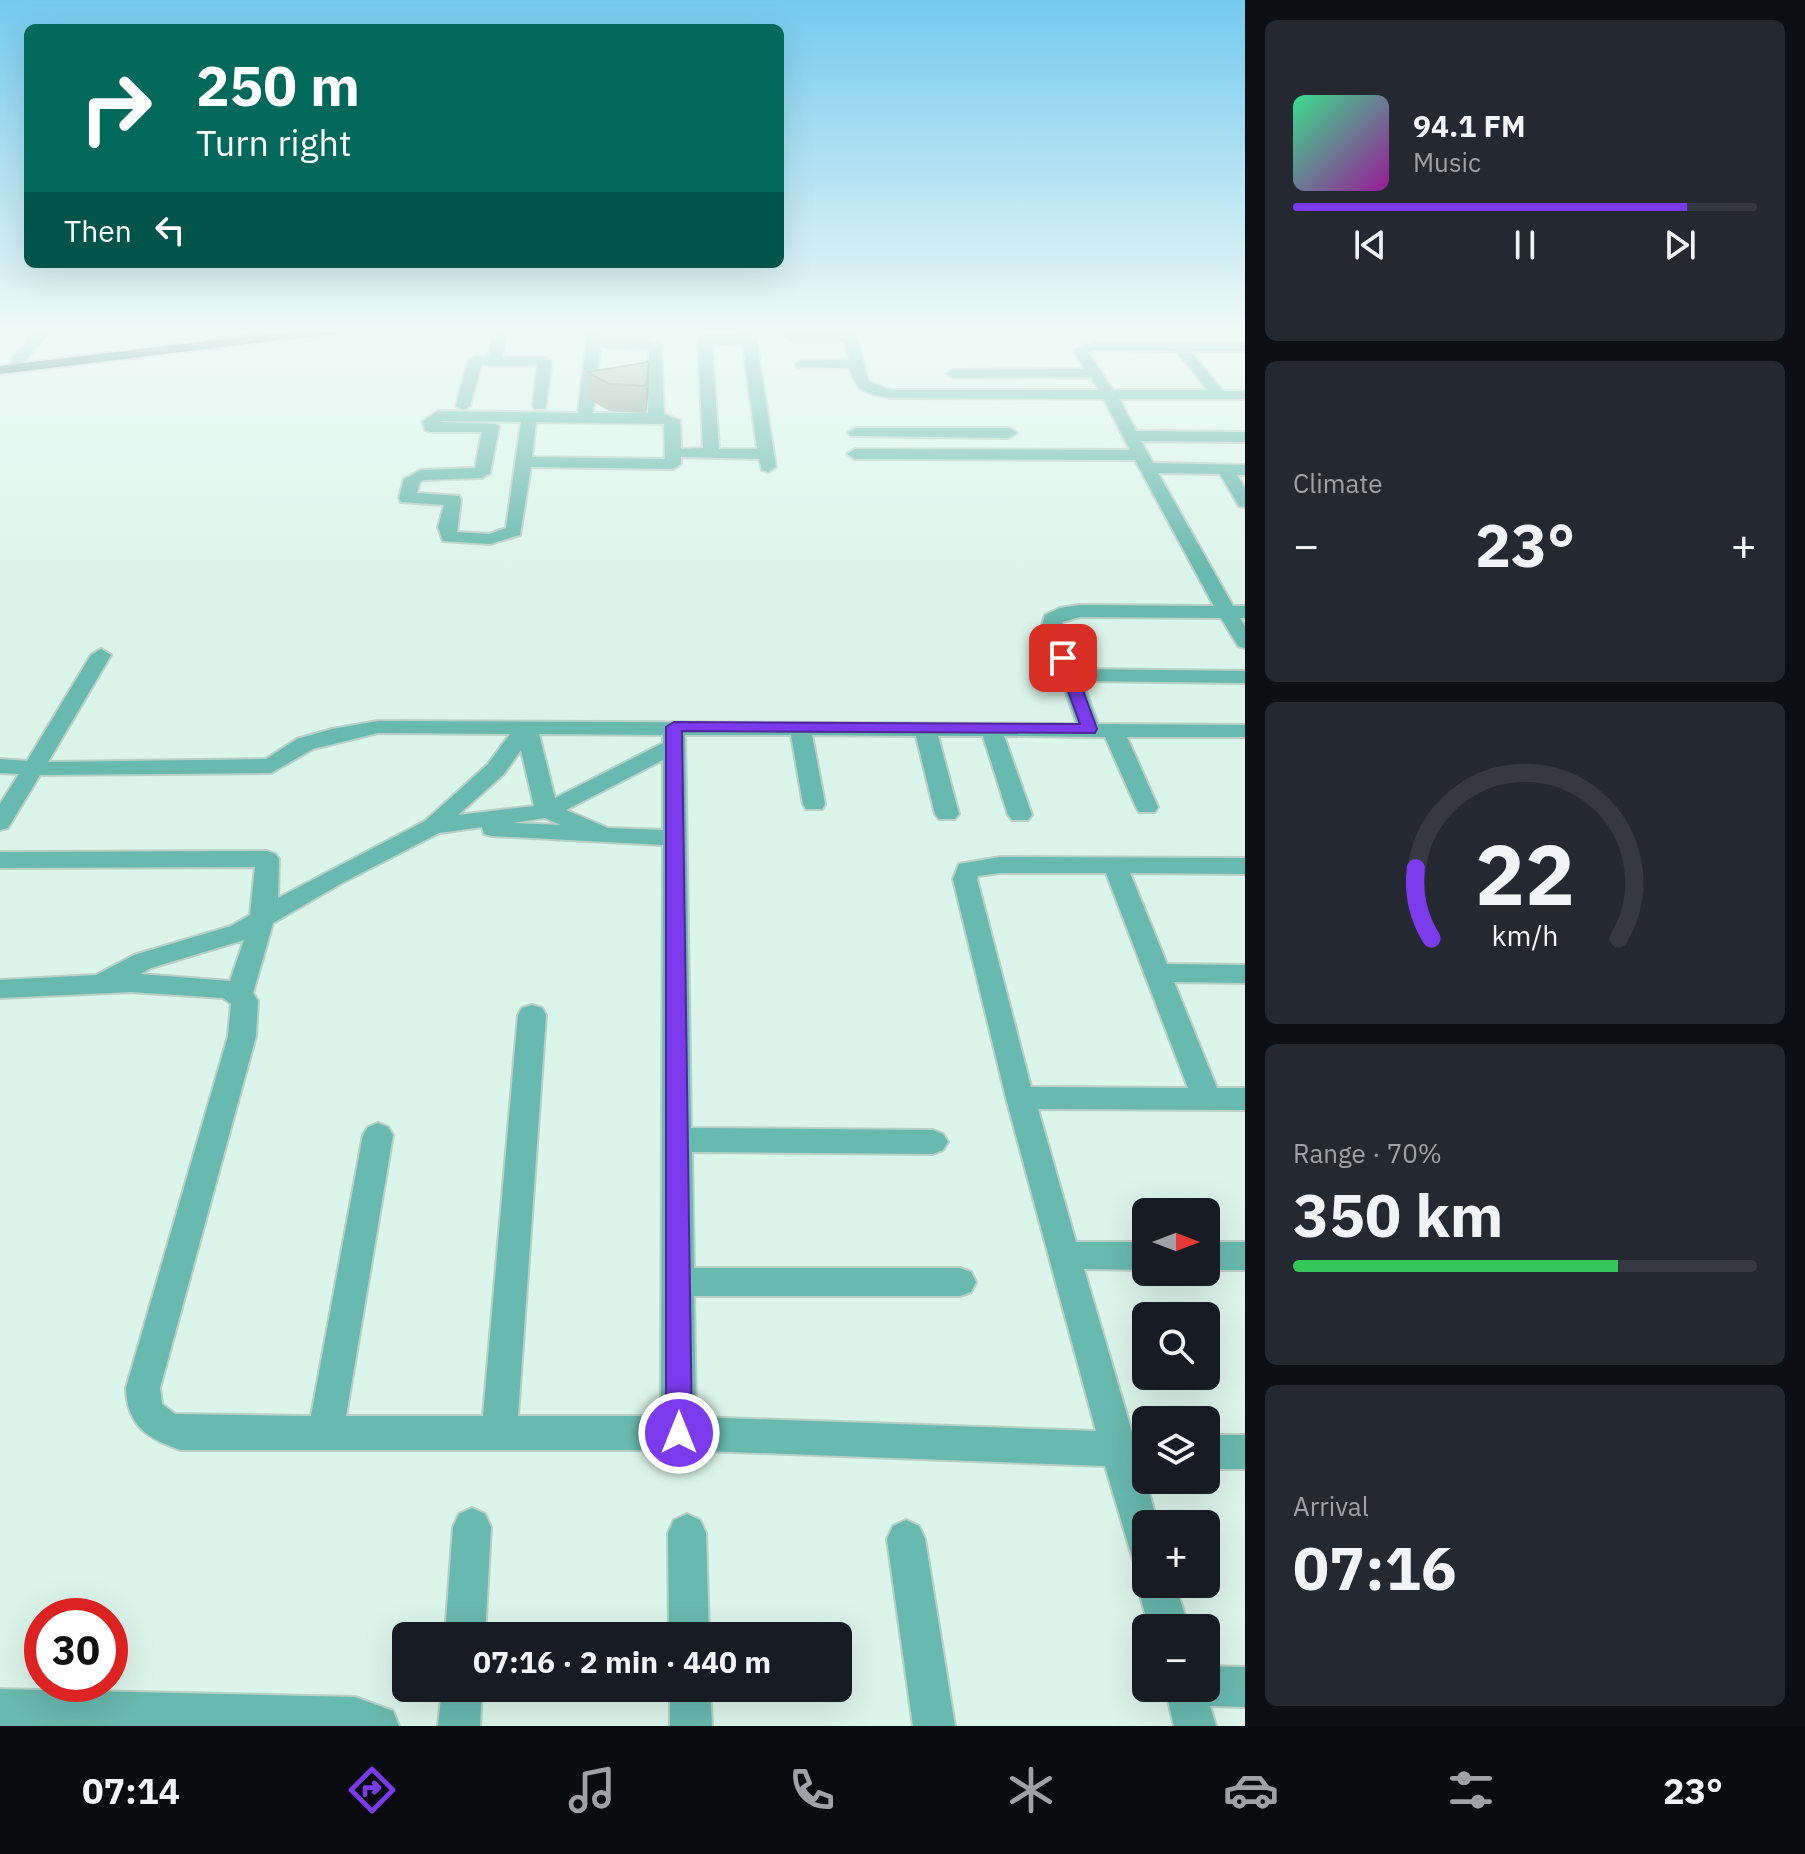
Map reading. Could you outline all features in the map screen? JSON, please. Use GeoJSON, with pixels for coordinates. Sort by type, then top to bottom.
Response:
{"type":"FeatureCollection","features":[{"type":"Feature","properties":{"kind":"street"},"geometry":{"type":"LineString","coordinates":[[524,462],[673,464],[672,420],[585,418],[534,412],[438,416],[430,422],[430,427],[491,427],[482,473],[421,475],[412,479],[407,498],[453,500],[447,527],[449,537],[501,537],[514,531],[524,462],[534,412],[535,409]]}},
{"type":"Feature","properties":{"kind":"street"},"geometry":{"type":"LineString","coordinates":[[585,418],[586,409]]}},
{"type":"Feature","properties":{"kind":"street"},"geometry":{"type":"LineString","coordinates":[[656,409],[656,418]]}},
{"type":"Feature","properties":{"kind":"street"},"geometry":{"type":"LineString","coordinates":[[709,409],[711,453]]}},
{"type":"Feature","properties":{"kind":"street"},"geometry":{"type":"LineString","coordinates":[[684,453],[767,460],[759,409]]}},
{"type":"Feature","properties":{"kind":"street"},"geometry":{"type":"LineString","coordinates":[[999,409],[1018,454]]}},
{"type":"Feature","properties":{"kind":"street"},"geometry":{"type":"LineString","coordinates":[[1116,409],[1174,521],[1236,611],[1245,642]]}},
{"type":"Feature","properties":{"kind":"street"},"geometry":{"type":"LineString","coordinates":[[856,433],[1004,422]]}},
{"type":"Feature","properties":{"kind":"street"},"geometry":{"type":"LineString","coordinates":[[1130,436],[1245,437]]}},
{"type":"Feature","properties":{"kind":"street"},"geometry":{"type":"LineString","coordinates":[[855,454],[1018,454],[1245,470]]}},
{"type":"Feature","properties":{"kind":"street"},"geometry":{"type":"LineString","coordinates":[[1225,469],[1245,502]]}},
{"type":"Feature","properties":{"kind":"street"},"geometry":{"type":"LineString","coordinates":[[1089,729],[1052,619],[1080,611],[1236,611]]}},
{"type":"Feature","properties":{"kind":"street"},"geometry":{"type":"LineString","coordinates":[[0,823],[101,655]]}},
{"type":"Feature","properties":{"kind":"street"},"geometry":{"type":"LineString","coordinates":[[1071,675],[1245,677]]}},
{"type":"Feature","properties":{"kind":"street"},"geometry":{"type":"LineString","coordinates":[[0,766],[271,766],[305,744],[332,735],[378,727],[526,727],[674,736],[800,727],[1245,731]]}},
{"type":"Feature","properties":{"kind":"street"},"geometry":{"type":"LineString","coordinates":[[526,727],[547,811]]}},
{"type":"Feature","properties":{"kind":"street"},"geometry":{"type":"LineString","coordinates":[[101,984],[143,961],[240,932],[333,877],[433,826],[496,769],[526,727]]}},
{"type":"Feature","properties":{"kind":"street"},"geometry":{"type":"LineString","coordinates":[[800,727],[814,804]]}},
{"type":"Feature","properties":{"kind":"street"},"geometry":{"type":"LineString","coordinates":[[925,728],[947,814]]}},
{"type":"Feature","properties":{"kind":"street"},"geometry":{"type":"LineString","coordinates":[[991,729],[1020,815]]}},
{"type":"Feature","properties":{"kind":"street"},"geometry":{"type":"LineString","coordinates":[[1113,730],[1147,807]]}},
{"type":"Feature","properties":{"kind":"street"},"geometry":{"type":"LineString","coordinates":[[433,826],[547,811],[674,736]]}},
{"type":"Feature","properties":{"kind":"street"},"geometry":{"type":"LineString","coordinates":[[674,736],[679,1433]]}},
{"type":"Feature","properties":{"kind":"street"},"geometry":{"type":"LineString","coordinates":[[547,811],[605,835]]}},
{"type":"Feature","properties":{"kind":"street"},"geometry":{"type":"LineString","coordinates":[[433,826],[675,838]]}},
{"type":"Feature","properties":{"kind":"street"},"geometry":{"type":"LineString","coordinates":[[0,860],[267,859],[261,921],[239,995]]}},
{"type":"Feature","properties":{"kind":"street"},"geometry":{"type":"LineString","coordinates":[[0,989],[101,984],[198,986],[223,989],[245,1001],[242,1036],[147,1373],[143,1405],[148,1418],[160,1427],[181,1433],[679,1433],[1132,1450],[1066,1255],[1020,1098],[965,879],[968,870],[1000,865],[1245,866]]}},
{"type":"Feature","properties":{"kind":"street"},"geometry":{"type":"LineString","coordinates":[[1115,866],[1207,1099]]}},
{"type":"Feature","properties":{"kind":"street"},"geometry":{"type":"LineString","coordinates":[[1158,973],[1245,974]]}},
{"type":"Feature","properties":{"kind":"street"},"geometry":{"type":"LineString","coordinates":[[499,1432],[532,1015]]}},
{"type":"Feature","properties":{"kind":"street"},"geometry":{"type":"LineString","coordinates":[[1020,1098],[1245,1099]]}},
{"type":"Feature","properties":{"kind":"street"},"geometry":{"type":"LineString","coordinates":[[326,1433],[378,1135]]}},
{"type":"Feature","properties":{"kind":"street"},"geometry":{"type":"LineString","coordinates":[[677,1140],[933,1142]]}},
{"type":"Feature","properties":{"kind":"street"},"geometry":{"type":"LineString","coordinates":[[1066,1255],[1132,1256]]}},
{"type":"Feature","properties":{"kind":"street"},"geometry":{"type":"LineString","coordinates":[[1220,1256],[1245,1256]]}},
{"type":"Feature","properties":{"kind":"street"},"geometry":{"type":"LineString","coordinates":[[678,1282],[960,1282]]}},
{"type":"Feature","properties":{"kind":"street"},"geometry":{"type":"LineString","coordinates":[[1220,1452],[1245,1452]]}},
{"type":"Feature","properties":{"kind":"street"},"geometry":{"type":"LineString","coordinates":[[466,1622],[472,1527]]}},
{"type":"Feature","properties":{"kind":"street"},"geometry":{"type":"LineString","coordinates":[[687,1533],[689,1622]]}},
{"type":"Feature","properties":{"kind":"street"},"geometry":{"type":"LineString","coordinates":[[906,1539],[934,1726]]}},
{"type":"Feature","properties":{"kind":"street"},"geometry":{"type":"LineString","coordinates":[[1220,1686],[1245,1687]]}},
{"type":"Feature","properties":{"kind":"street"},"geometry":{"type":"LineString","coordinates":[[461,1702],[458,1726],[468,1726]]}},
{"type":"Feature","properties":{"kind":"street"},"geometry":{"type":"LineString","coordinates":[[690,1702],[691,1726]]}},
{"type":"Feature","properties":{"kind":"street"},"geometry":{"type":"LineString","coordinates":[[1189,1702],[1195,1726]]}},
{"type":"Feature","properties":{"kind":"street"},"geometry":{"type":"LineString","coordinates":[[0,1709],[355,1717],[378,1726]]}},
{"type":"Feature","properties":{"kind":"route"},"geometry":{"type":"LineString","coordinates":[[679,1433],[674,727],[1089,729],[1063,658]]}}]}
